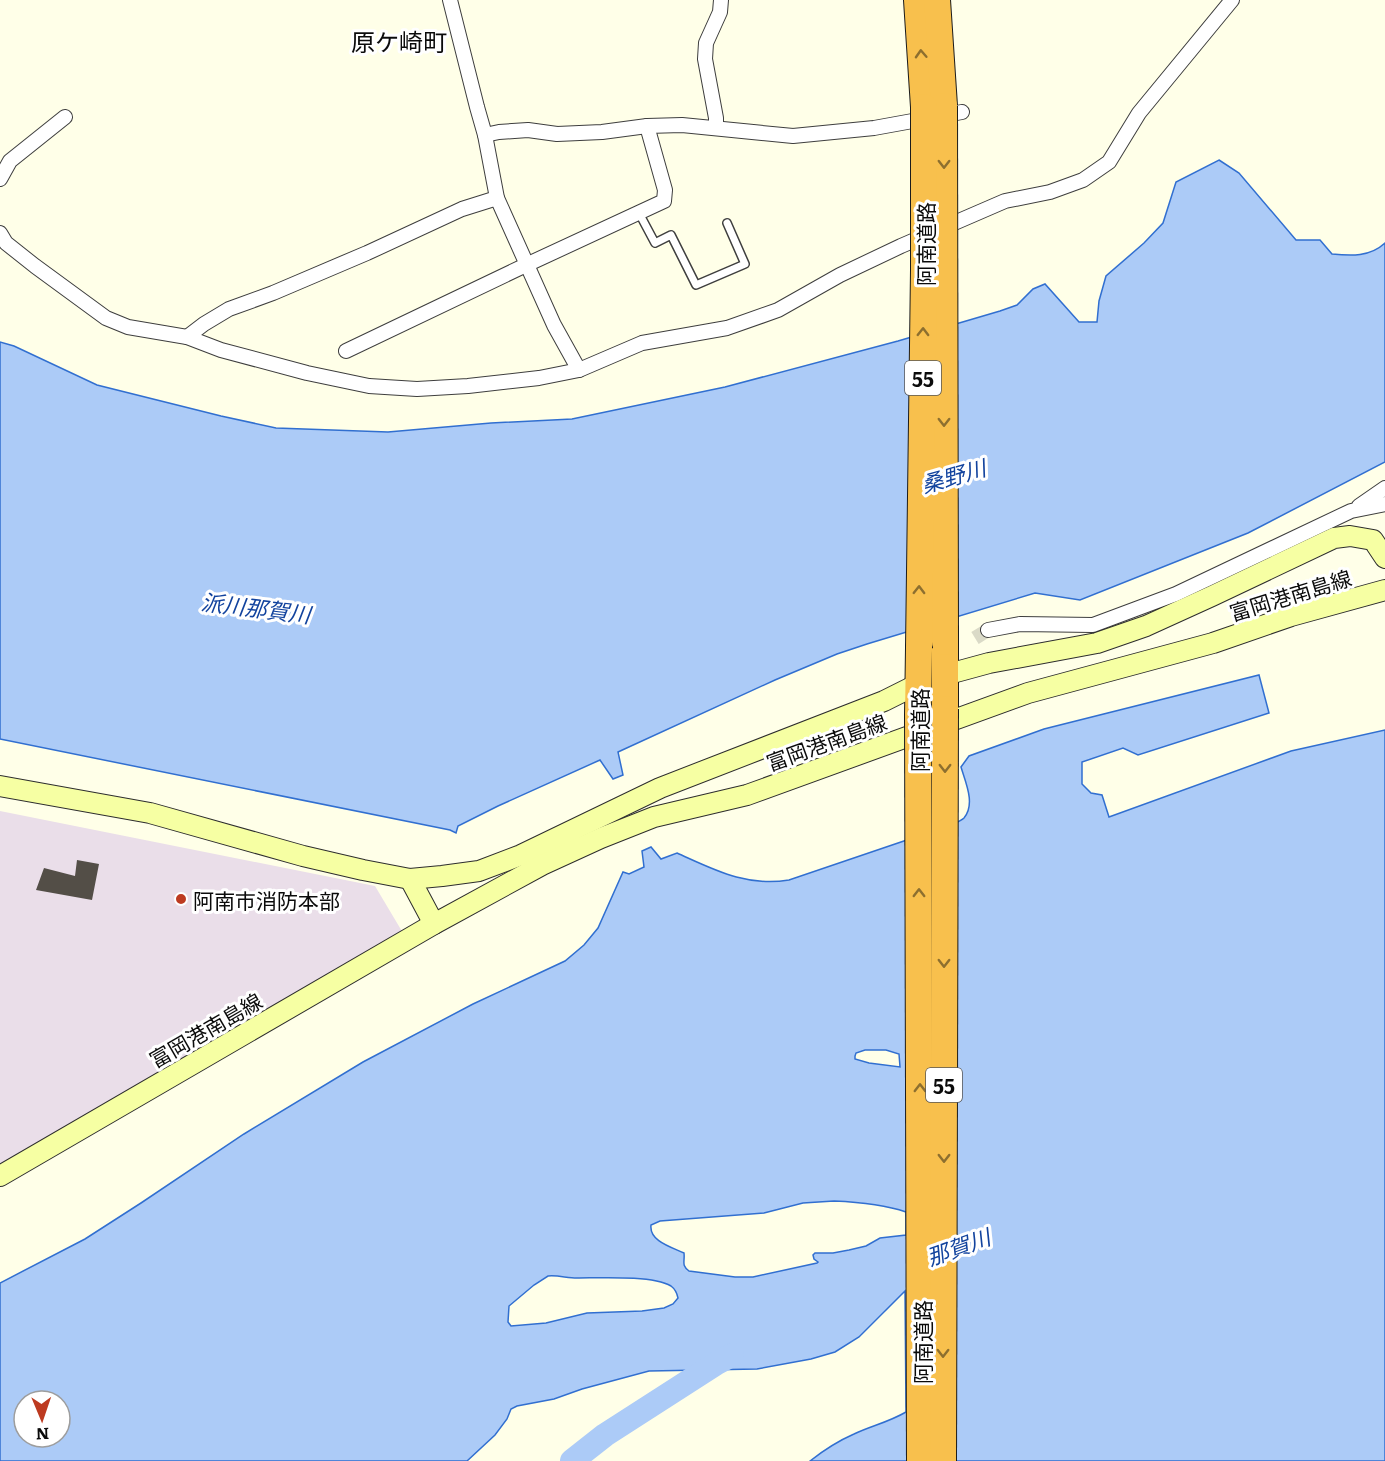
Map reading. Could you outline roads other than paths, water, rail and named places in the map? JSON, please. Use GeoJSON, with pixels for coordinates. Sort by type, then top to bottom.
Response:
{"type":"FeatureCollection","features":[{"type":"Feature","properties":{"kind":"highway","name":"阿南道路"},"geometry":{"type":"LineString","coordinates":[[917,0],[944,108],[924,270],[918,684],[920,1461]]}},
{"type":"Feature","properties":{"kind":"highway","name":"阿南道路"},"geometry":{"type":"LineString","coordinates":[[937,0],[944,108],[943,1461]]}},
{"type":"Feature","properties":{"kind":"main road"},"geometry":{"type":"LineString","coordinates":[[945,675],[989,663],[1097,643],[1146,626],[1334,538],[1350,536],[1373,540],[1385,558]]}},
{"type":"Feature","properties":{"kind":"main road","name":"富岡港南島線"},"geometry":{"type":"LineString","coordinates":[[0,1176],[434,924],[542,865],[601,838],[654,817],[747,795],[1028,693],[1213,643],[1291,615],[1385,590]]}},
{"type":"Feature","properties":{"kind":"main road"},"geometry":{"type":"LineString","coordinates":[[0,786],[150,813],[303,856],[410,879],[479,871],[490,867],[521,855],[660,788],[884,701],[918,684]]}},
{"type":"Feature","properties":{"kind":"main road"},"geometry":{"type":"LineString","coordinates":[[410,879],[434,924]]}},
{"type":"Feature","properties":{"kind":"street"},"geometry":{"type":"LineString","coordinates":[[450,0],[485,135],[497,198],[554,325],[579,370]]}},
{"type":"Feature","properties":{"kind":"street"},"geometry":{"type":"LineString","coordinates":[[716,128],[705,59],[706,43],[720,12],[721,0]]}},
{"type":"Feature","properties":{"kind":"street"},"geometry":{"type":"LineString","coordinates":[[0,233],[6,243],[35,266],[106,318],[128,327],[187,337],[221,350],[307,373],[369,386],[417,389],[539,378],[579,370],[642,343],[727,328],[778,310],[840,275],[1005,201],[1050,192],[1083,180],[1109,162],[1139,113],[1232,0]]}},
{"type":"Feature","properties":{"kind":"street"},"geometry":{"type":"LineString","coordinates":[[485,135],[528,130],[557,134],[682,125],[793,136],[874,128],[944,108]]}},
{"type":"Feature","properties":{"kind":"street"},"geometry":{"type":"LineString","coordinates":[[0,179],[10,161],[65,117]]}},
{"type":"Feature","properties":{"kind":"street"},"geometry":{"type":"LineString","coordinates":[[346,351],[664,201],[665,190],[647,126]]}},
{"type":"Feature","properties":{"kind":"street"},"geometry":{"type":"LineString","coordinates":[[187,337],[229,309],[273,293],[462,209],[497,198]]}},
{"type":"Feature","properties":{"kind":"street"},"geometry":{"type":"LineString","coordinates":[[988,630],[1020,624],[1093,625],[1176,594],[1351,511],[1385,488]]}},
{"type":"Feature","properties":{"kind":"street"},"geometry":{"type":"LineString","coordinates":[[1351,511],[1385,504]]}},
{"type":"Feature","properties":{"kind":"lane"},"geometry":{"type":"LineString","coordinates":[[639,213],[655,243],[671,236],[696,285],[745,264],[727,223]]}},
{"type":"Feature","properties":{"kind":"water"},"geometry":{"type":"Polygon","coordinates":[[[1219,160],[1239,173],[1296,240],[1320,240],[1332,254],[1346,255],[1367,253],[1385,243],[1385,462],[1248,533],[1080,600],[1035,593],[837,654],[618,752],[623,775],[613,779],[600,760],[458,826],[456,833],[0,739],[0,342],[14,346],[97,385],[276,428],[388,432],[572,419],[725,387],[898,341],[1017,305],[1033,289],[1045,284],[1079,322],[1097,322],[1099,301],[1106,276],[1163,223],[1176,182],[1219,160]]]}},
{"type":"Feature","properties":{"kind":"water"},"geometry":{"type":"Polygon","coordinates":[[[1259,675],[1269,713],[1138,755],[1123,748],[1082,762],[1082,784],[1091,793],[1102,795],[1109,817],[1291,751],[1385,730],[1385,1461],[810,1461],[842,1440],[906,1412],[905,1291],[859,1337],[835,1352],[757,1369],[649,1371],[554,1399],[517,1406],[511,1409],[507,1419],[495,1435],[467,1461],[0,1461],[0,1283],[85,1239],[244,1134],[363,1062],[473,1004],[565,961],[584,945],[598,928],[623,872],[629,874],[644,867],[642,851],[651,847],[661,859],[677,853],[731,876],[745,879],[773,882],[789,880],[951,825],[964,818],[969,799],[961,767],[969,756],[1044,729],[1259,675]],[[865,1050],[856,1053],[855,1059],[900,1067],[899,1054],[886,1050],[865,1050]],[[834,1201],[803,1203],[764,1213],[660,1221],[651,1225],[651,1231],[662,1243],[684,1253],[684,1265],[689,1271],[735,1277],[753,1277],[817,1263],[813,1255],[815,1253],[849,1250],[866,1246],[880,1238],[906,1235],[906,1212],[879,1205],[834,1201]],[[548,1276],[509,1306],[508,1322],[511,1326],[546,1323],[587,1313],[664,1308],[673,1304],[678,1298],[671,1286],[652,1280],[548,1276]]]}},
{"type":"Feature","properties":{"kind":"waterway","name":"那賀川"},"geometry":{"type":"LineString","coordinates":[[572,1461],[605,1435],[732,1355]]}},
{"type":"Feature","properties":{"kind":"tunnel"},"geometry":{"type":"LineString","coordinates":[[975,638],[988,630]]}},
{"type":"Feature","properties":{"kind":"place","name":"阿南市消防本部"},"geometry":{"type":"Point","coordinates":[181,899]}},
{"type":"Feature","properties":{"kind":"district","name":"原ケ崎町"},"geometry":{"type":"Point","coordinates":[399,40]}},
{"type":"Feature","properties":{"kind":"water label","name":"桑野川"},"geometry":{"type":"Point","coordinates":[953,475]}},
{"type":"Feature","properties":{"kind":"water label","name":"派川那賀川"},"geometry":{"type":"Point","coordinates":[256,607]}}]}
